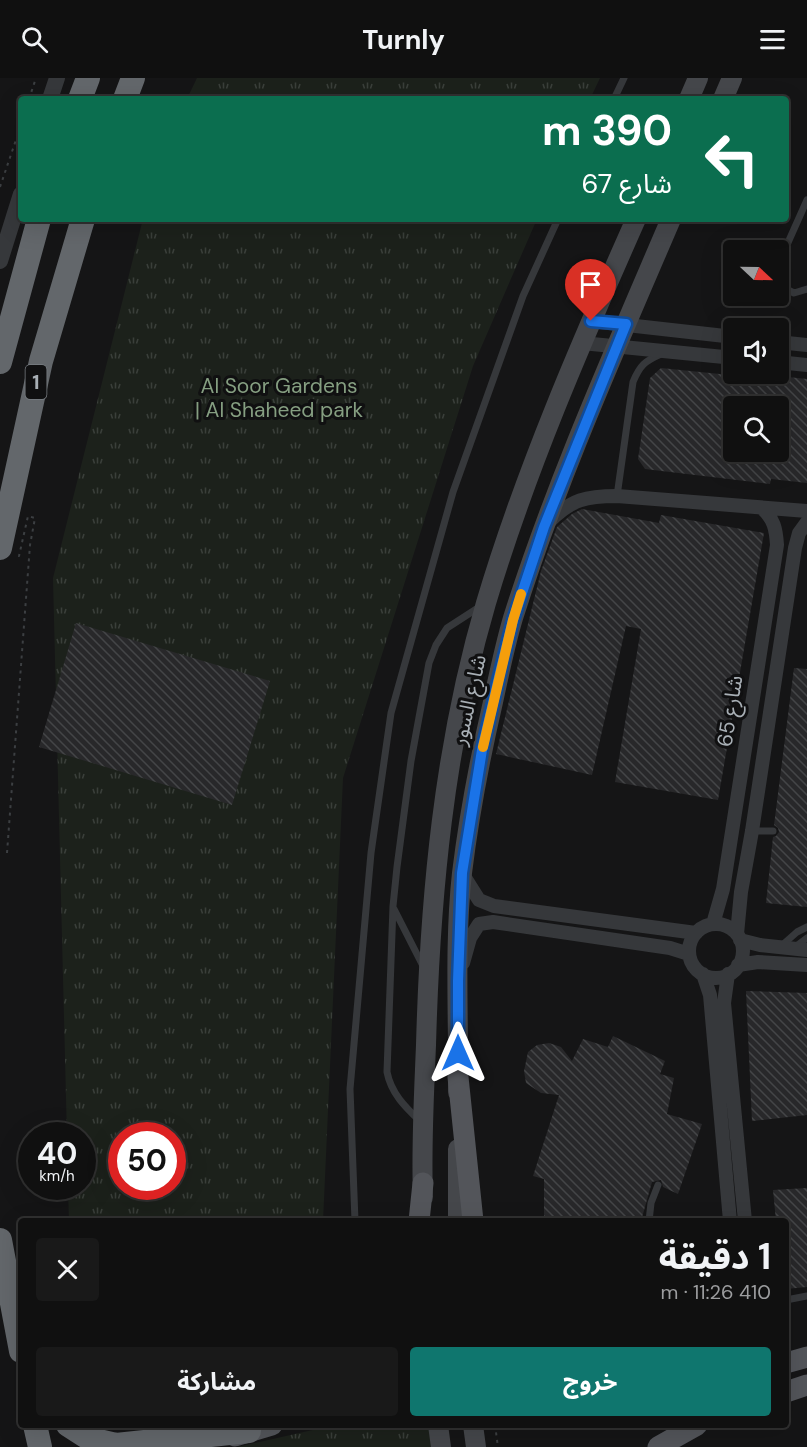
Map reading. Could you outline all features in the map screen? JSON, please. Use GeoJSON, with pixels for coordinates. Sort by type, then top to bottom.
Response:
{"type":"FeatureCollection","features":[{"type":"Feature","properties":{"kind":"highway"},"geometry":{"type":"LineString","coordinates":[[81,96],[88,78]]}},
{"type":"Feature","properties":{"kind":"highway"},"geometry":{"type":"LineString","coordinates":[[127,96],[133,78]]}},
{"type":"Feature","properties":{"kind":"highway","name":"1"},"geometry":{"type":"LineString","coordinates":[[0,362],[38,222]]}},
{"type":"Feature","properties":{"kind":"highway","name":"1"},"geometry":{"type":"LineString","coordinates":[[9,552],[41,361],[82,222]]}},
{"type":"Feature","properties":{"kind":"highway"},"geometry":{"type":"LineString","coordinates":[[0,1240],[18,1336]]}},
{"type":"Feature","properties":{"kind":"highway"},"geometry":{"type":"LineString","coordinates":[[6,1277],[18,1305]]}},
{"type":"Feature","properties":{"kind":"highway"},"geometry":{"type":"LineString","coordinates":[[36,1428],[40,1447]]}},
{"type":"Feature","properties":{"kind":"highway"},"geometry":{"type":"LineString","coordinates":[[73,1428],[90,1439],[116,1445],[260,1428]]}},
{"type":"Feature","properties":{"kind":"main road"},"geometry":{"type":"LineString","coordinates":[[690,96],[698,78]]}},
{"type":"Feature","properties":{"kind":"main road","name":"شارع السور"},"geometry":{"type":"LineString","coordinates":[[424,1218],[422,1124],[428,977],[440,834],[456,724],[486,603],[518,507],[591,321],[635,222]]}},
{"type":"Feature","properties":{"kind":"main road","name":"شارع السور"},"geometry":{"type":"LineString","coordinates":[[458,1218],[458,981],[462,873],[482,750],[513,620],[544,527],[670,222]]}},
{"type":"Feature","properties":{"kind":"main road"},"geometry":{"type":"LineString","coordinates":[[458,1077],[473,1218]]}},
{"type":"Feature","properties":{"kind":"main road"},"geometry":{"type":"LineString","coordinates":[[419,1218],[423,1183]]}},
{"type":"Feature","properties":{"kind":"main road"},"geometry":{"type":"LineString","coordinates":[[789,1362],[807,1357]]}},
{"type":"Feature","properties":{"kind":"main road"},"geometry":{"type":"LineString","coordinates":[[789,1391],[807,1385]]}},
{"type":"Feature","properties":{"kind":"main road"},"geometry":{"type":"LineString","coordinates":[[204,1447],[260,1428]]}},
{"type":"Feature","properties":{"kind":"main road"},"geometry":{"type":"LineString","coordinates":[[438,1428],[441,1447]]}},
{"type":"Feature","properties":{"kind":"main road"},"geometry":{"type":"LineString","coordinates":[[473,1428],[476,1447]]}},
{"type":"Feature","properties":{"kind":"main road"},"geometry":{"type":"LineString","coordinates":[[658,1447],[692,1428]]}},
{"type":"Feature","properties":{"kind":"street"},"geometry":{"type":"LineString","coordinates":[[51,96],[57,78]]}},
{"type":"Feature","properties":{"kind":"street"},"geometry":{"type":"LineString","coordinates":[[0,261],[18,204]]}},
{"type":"Feature","properties":{"kind":"street"},"geometry":{"type":"LineString","coordinates":[[591,321],[723,336]]}},
{"type":"Feature","properties":{"kind":"street"},"geometry":{"type":"LineString","coordinates":[[582,343],[723,356]]}},
{"type":"Feature","properties":{"kind":"street"},"geometry":{"type":"LineString","coordinates":[[789,363],[807,365]]}},
{"type":"Feature","properties":{"kind":"street"},"geometry":{"type":"LineString","coordinates":[[544,527],[562,508],[577,500],[598,496],[617,495],[807,511]]}},
{"type":"Feature","properties":{"kind":"street","name":"شارع 65"},"geometry":{"type":"LineString","coordinates":[[713,924],[723,889],[777,545],[776,527],[771,516],[762,508]]}},
{"type":"Feature","properties":{"kind":"street","name":"شارع 65"},"geometry":{"type":"LineString","coordinates":[[739,937],[741,892],[795,548],[799,533],[807,522]]}},
{"type":"Feature","properties":{"kind":"street"},"geometry":{"type":"LineString","coordinates":[[462,873],[479,900],[494,906],[696,933]]}},
{"type":"Feature","properties":{"kind":"street"},"geometry":{"type":"LineString","coordinates":[[458,981],[470,938],[479,924],[493,922],[669,948],[689,954]]}},
{"type":"Feature","properties":{"kind":"street"},"geometry":{"type":"LineString","coordinates":[[793,949],[739,937],[726,926],[713,924],[696,933],[691,940],[689,954],[694,966],[703,974],[711,977],[758,962],[807,965]]}},
{"type":"Feature","properties":{"kind":"street"},"geometry":{"type":"LineString","coordinates":[[739,937],[742,953],[733,970],[724,1003],[746,1218]]}},
{"type":"Feature","properties":{"kind":"street"},"geometry":{"type":"LineString","coordinates":[[703,974],[710,995],[729,1218]]}},
{"type":"Feature","properties":{"kind":"lane"},"geometry":{"type":"LineString","coordinates":[[615,96],[624,78]]}},
{"type":"Feature","properties":{"kind":"lane"},"geometry":{"type":"LineString","coordinates":[[789,240],[807,200]]}},
{"type":"Feature","properties":{"kind":"lane"},"geometry":{"type":"LineString","coordinates":[[355,1218],[350,1089],[371,853],[391,713],[453,492],[524,296],[557,222]]}},
{"type":"Feature","properties":{"kind":"lane"},"geometry":{"type":"LineString","coordinates":[[789,290],[794,293],[807,290]]}},
{"type":"Feature","properties":{"kind":"lane"},"geometry":{"type":"LineString","coordinates":[[800,344],[807,337]]}},
{"type":"Feature","properties":{"kind":"lane"},"geometry":{"type":"LineString","coordinates":[[617,495],[633,382],[639,367],[651,358],[669,351]]}},
{"type":"Feature","properties":{"kind":"lane"},"geometry":{"type":"LineString","coordinates":[[422,1124],[405,1108],[389,1084],[387,1072],[393,906],[411,762],[429,663],[436,645],[447,628],[486,603]]}},
{"type":"Feature","properties":{"kind":"lane"},"geometry":{"type":"LineString","coordinates":[[752,831],[773,831]]}},
{"type":"Feature","properties":{"kind":"lane"},"geometry":{"type":"LineString","coordinates":[[393,906],[428,977]]}},
{"type":"Feature","properties":{"kind":"lane"},"geometry":{"type":"LineString","coordinates":[[793,949],[797,932],[807,927]]}},
{"type":"Feature","properties":{"kind":"lane"},"geometry":{"type":"LineString","coordinates":[[793,949],[807,938]]}},
{"type":"Feature","properties":{"kind":"lane"},"geometry":{"type":"LineString","coordinates":[[649,1218],[651,1203],[658,1185]]}},
{"type":"Feature","properties":{"kind":"lane"},"geometry":{"type":"LineString","coordinates":[[789,1299],[807,1296]]}},
{"type":"Feature","properties":{"kind":"path"},"geometry":{"type":"LineString","coordinates":[[30,96],[36,78]]}},
{"type":"Feature","properties":{"kind":"path"},"geometry":{"type":"LineString","coordinates":[[0,187],[18,134]]}},
{"type":"Feature","properties":{"kind":"path"},"geometry":{"type":"LineString","coordinates":[[8,853],[30,545],[35,518],[28,516],[9,552]]}},
{"type":"Feature","properties":{"kind":"path"},"geometry":{"type":"LineString","coordinates":[[495,1428],[498,1447]]}},
{"type":"Feature","properties":{"kind":"green space"},"geometry":{"type":"Polygon","coordinates":[[[197,78],[600,78],[591,96],[188,96],[197,78]]]}},
{"type":"Feature","properties":{"kind":"green space","name":"Al Soor Gardens | Al Shaheed park"},"geometry":{"type":"Polygon","coordinates":[[[142,222],[536,222],[473,366],[343,778],[323,1218],[69,1218],[68,1200],[96,1200],[96,1122],[67,1122],[53,578],[142,222]]]}},
{"type":"Feature","properties":{"kind":"green space"},"geometry":{"type":"Polygon","coordinates":[[[322,1428],[431,1428],[434,1447],[237,1447],[322,1428]]]}},
{"type":"Feature","properties":{"kind":"building"},"geometry":{"type":"Polygon","coordinates":[[[661,368],[723,374],[723,384],[789,384],[789,377],[807,379],[807,483],[771,479],[770,484],[645,469],[638,459],[650,378],[661,368]]]}},
{"type":"Feature","properties":{"kind":"building"},"geometry":{"type":"Polygon","coordinates":[[[582,509],[659,523],[661,515],[764,533],[718,800],[615,782],[641,629],[626,626],[592,775],[496,754],[541,571],[557,527],[582,509]]]}},
{"type":"Feature","properties":{"kind":"building"},"geometry":{"type":"Polygon","coordinates":[[[76,623],[270,681],[232,805],[39,747],[76,623]]]}},
{"type":"Feature","properties":{"kind":"building"},"geometry":{"type":"Polygon","coordinates":[[[794,668],[807,669],[807,907],[766,903],[773,837],[779,832],[774,825],[794,668]]]}},
{"type":"Feature","properties":{"kind":"building"},"geometry":{"type":"Polygon","coordinates":[[[746,991],[807,993],[807,1115],[752,1121],[746,991]]]}},
{"type":"Feature","properties":{"kind":"building"},"geometry":{"type":"Polygon","coordinates":[[[613,1036],[665,1061],[660,1074],[674,1078],[667,1114],[702,1124],[678,1194],[663,1187],[661,1180],[652,1182],[642,1218],[544,1218],[544,1179],[533,1176],[559,1095],[541,1093],[526,1083],[524,1071],[528,1052],[537,1045],[549,1043],[561,1047],[572,1061],[583,1039],[608,1047],[613,1036]]]}},
{"type":"Feature","properties":{"kind":"building"},"geometry":{"type":"Polygon","coordinates":[[[807,1188],[807,1287],[789,1289],[789,1218],[776,1218],[773,1190],[807,1188]]]}},
{"type":"Feature","properties":{"kind":"slow traffic"},"geometry":{"type":"LineString","coordinates":[[483,747],[521,594]]}},
{"type":"Feature","properties":{"kind":"route"},"geometry":{"type":"LineString","coordinates":[[458,1053],[459,916],[462,873],[482,750],[513,620],[544,527],[626,324],[591,321]]}}]}
